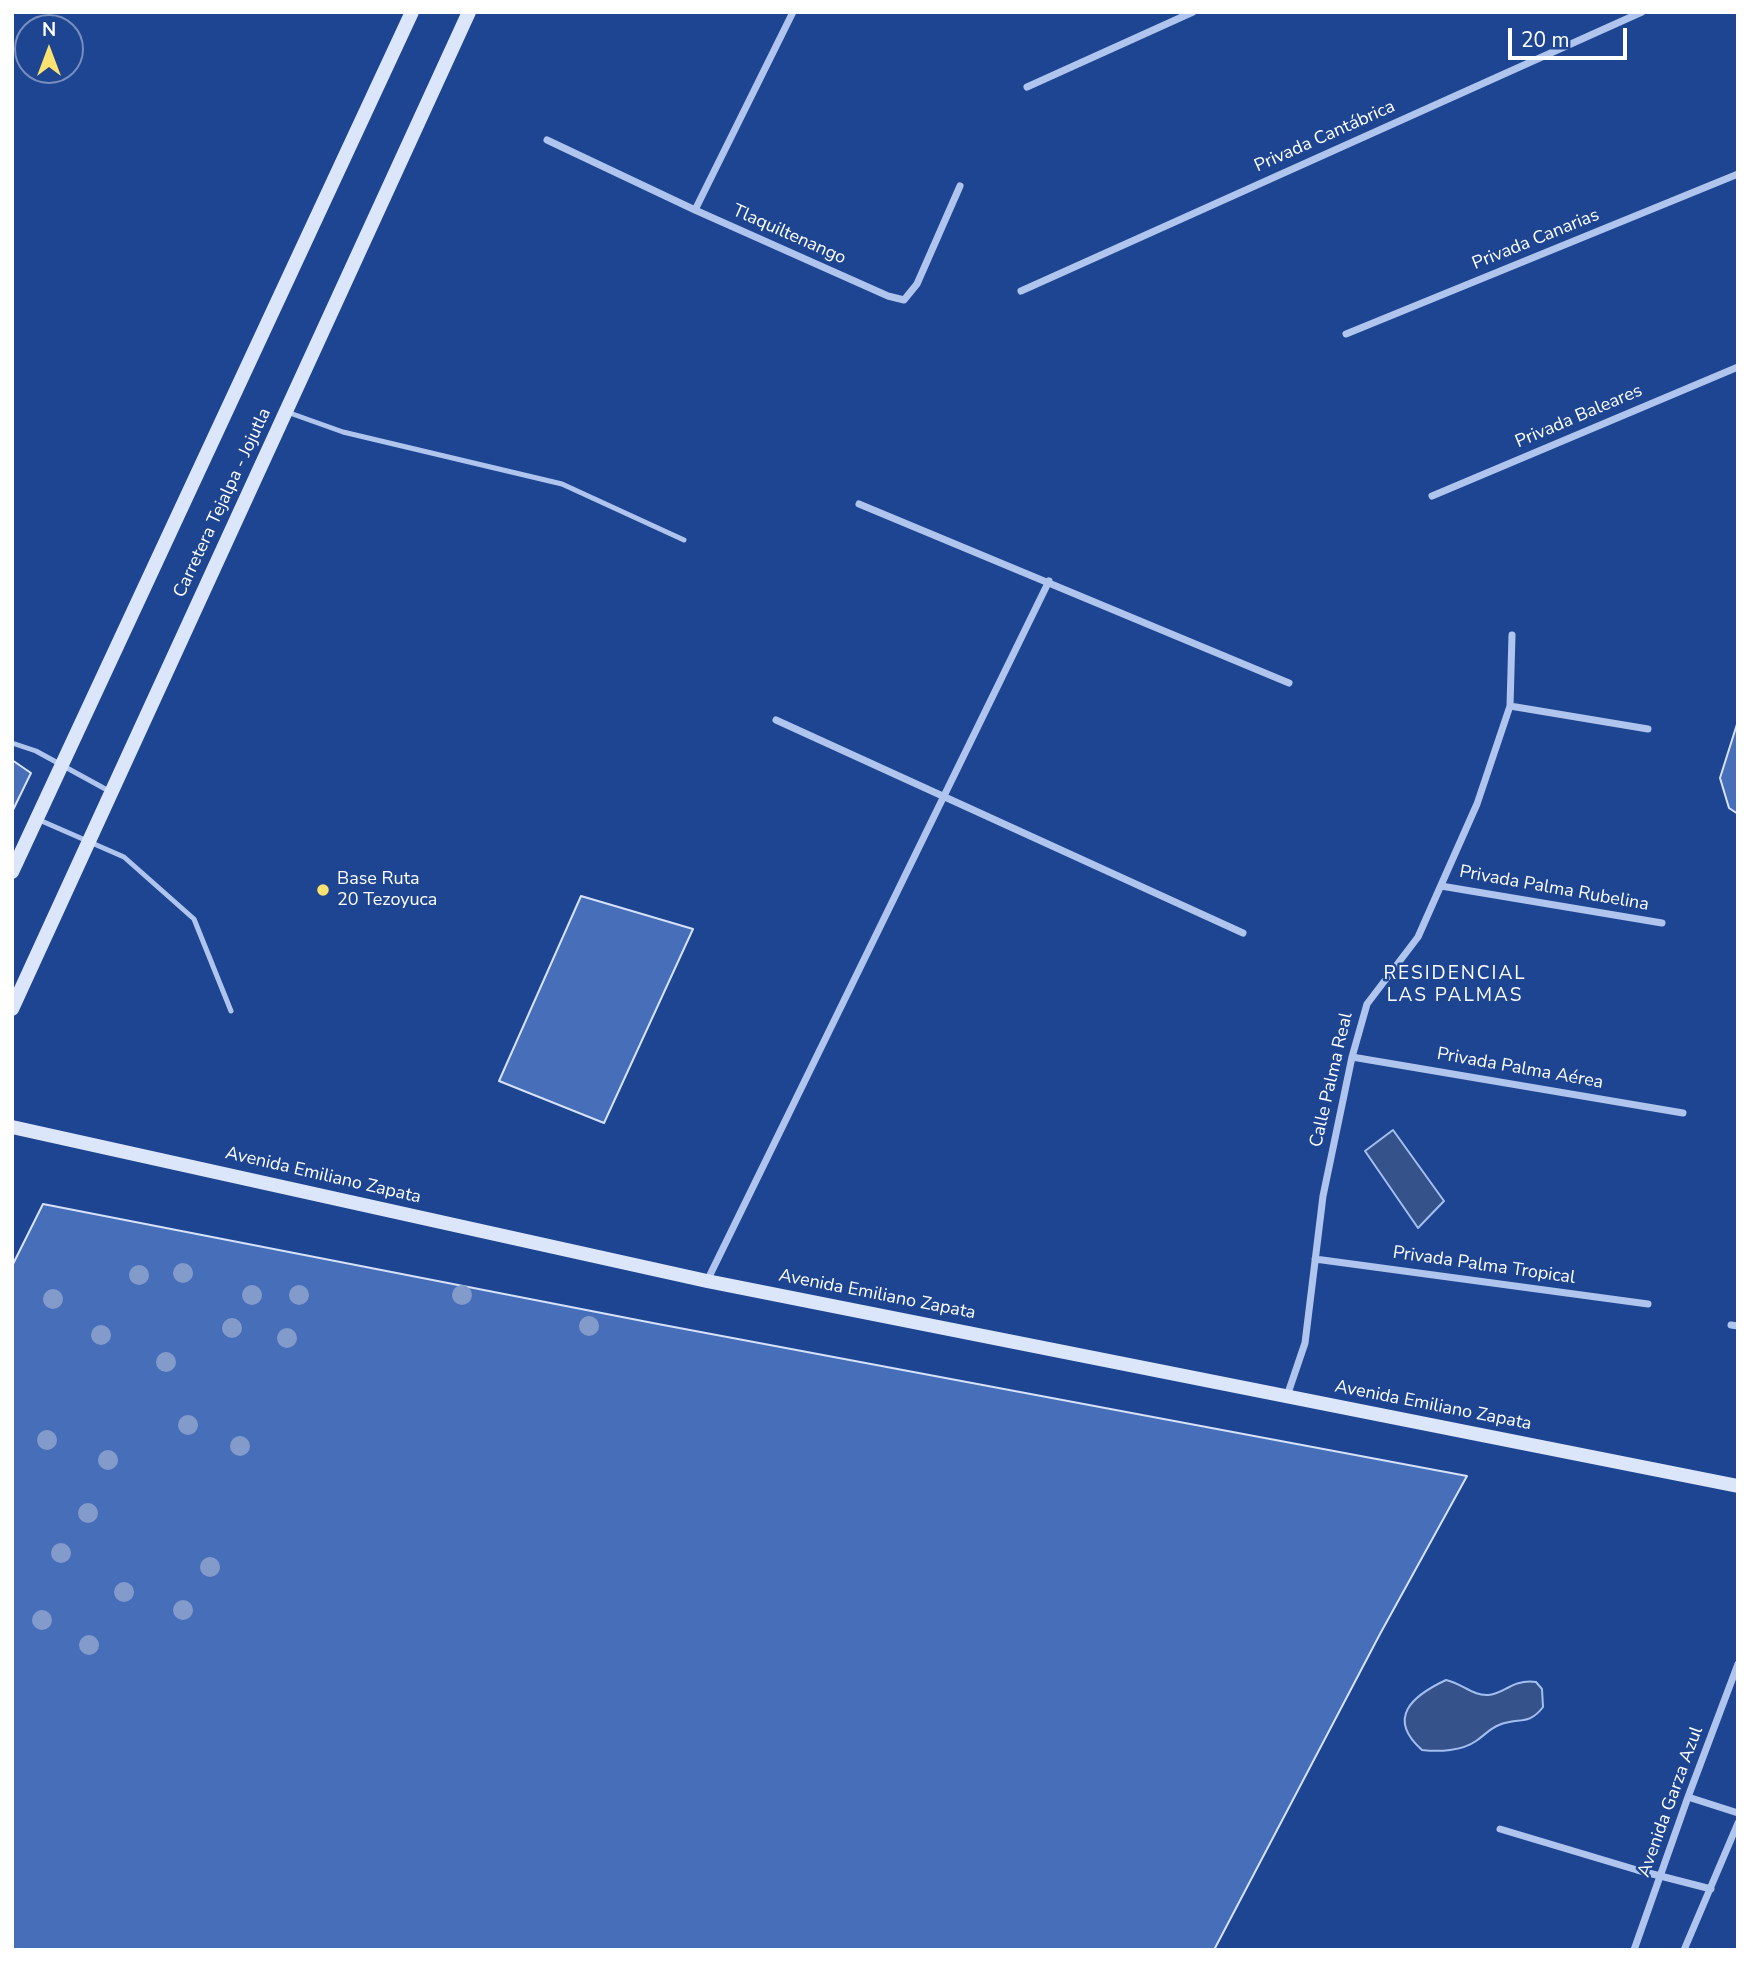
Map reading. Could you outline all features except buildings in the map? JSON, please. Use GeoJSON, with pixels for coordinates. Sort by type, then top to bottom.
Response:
{"type":"FeatureCollection","features":[{"type":"Feature","properties":{"kind":"main road","name":"Carretera Tejalpa - Jojutla"},"geometry":{"type":"LineString","coordinates":[[12,872],[412,12]]}},
{"type":"Feature","properties":{"kind":"main road","name":"Carretera Tejalpa - Jojutla"},"geometry":{"type":"LineString","coordinates":[[12,1009],[469,12]]}},
{"type":"Feature","properties":{"kind":"main road","name":"Avenida Emiliano Zapata"},"geometry":{"type":"LineString","coordinates":[[12,1127],[707,1282],[1738,1486]]}},
{"type":"Feature","properties":{"kind":"street"},"geometry":{"type":"LineString","coordinates":[[695,210],[793,12]]}},
{"type":"Feature","properties":{"kind":"street"},"geometry":{"type":"LineString","coordinates":[[1027,87],[1193,12]]}},
{"type":"Feature","properties":{"kind":"street","name":"Privada Cantábrica"},"geometry":{"type":"LineString","coordinates":[[1020,291],[1642,12]]}},
{"type":"Feature","properties":{"kind":"street","name":"Tlaquiltenango"},"geometry":{"type":"LineString","coordinates":[[547,139],[695,210],[888,296],[904,300],[917,284],[960,186]]}},
{"type":"Feature","properties":{"kind":"street","name":"Privada Canarias"},"geometry":{"type":"LineString","coordinates":[[1346,334],[1738,174]]}},
{"type":"Feature","properties":{"kind":"street","name":"Privada Baleares"},"geometry":{"type":"LineString","coordinates":[[1432,496],[1738,367]]}},
{"type":"Feature","properties":{"kind":"street"},"geometry":{"type":"LineString","coordinates":[[859,503],[1289,683]]}},
{"type":"Feature","properties":{"kind":"street"},"geometry":{"type":"LineString","coordinates":[[707,1282],[1049,581]]}},
{"type":"Feature","properties":{"kind":"street","name":"Calle Palma Real"},"geometry":{"type":"LineString","coordinates":[[1287,1396],[1305,1343],[1325,1183],[1352,1057],[1367,1004],[1418,937],[1477,804],[1510,706],[1512,635]]}},
{"type":"Feature","properties":{"kind":"street"},"geometry":{"type":"LineString","coordinates":[[1510,706],[1648,729]]}},
{"type":"Feature","properties":{"kind":"street"},"geometry":{"type":"LineString","coordinates":[[776,720],[1243,933]]}},
{"type":"Feature","properties":{"kind":"street","name":"Privada Palma Rubelina"},"geometry":{"type":"LineString","coordinates":[[1441,886],[1662,923]]}},
{"type":"Feature","properties":{"kind":"street","name":"Privada Palma Aérea"},"geometry":{"type":"LineString","coordinates":[[1352,1057],[1683,1113]]}},
{"type":"Feature","properties":{"kind":"street","name":"Privada Palma Tropical"},"geometry":{"type":"LineString","coordinates":[[1315,1259],[1648,1304]]}},
{"type":"Feature","properties":{"kind":"street","name":"Avenida Garza Azul"},"geometry":{"type":"LineString","coordinates":[[1634,1950],[1738,1664]]}},
{"type":"Feature","properties":{"kind":"street"},"geometry":{"type":"LineString","coordinates":[[1688,1797],[1738,1813]]}},
{"type":"Feature","properties":{"kind":"street"},"geometry":{"type":"LineString","coordinates":[[1684,1950],[1738,1823]]}},
{"type":"Feature","properties":{"kind":"street"},"geometry":{"type":"LineString","coordinates":[[1500,1829],[1661,1877],[1711,1889]]}},
{"type":"Feature","properties":{"kind":"lane"},"geometry":{"type":"LineString","coordinates":[[286,412],[343,432],[562,484],[684,540]]}},
{"type":"Feature","properties":{"kind":"lane"},"geometry":{"type":"LineString","coordinates":[[12,743],[36,751],[111,793]]}},
{"type":"Feature","properties":{"kind":"lane"},"geometry":{"type":"LineString","coordinates":[[37,819],[124,857],[194,919],[231,1012]]}},
{"type":"Feature","properties":{"kind":"water"},"geometry":{"type":"Polygon","coordinates":[[[1393,1130],[1444,1201],[1418,1228],[1365,1151],[1393,1130]]]}},
{"type":"Feature","properties":{"kind":"water"},"geometry":{"type":"Polygon","coordinates":[[[1446,1680],[1483,1695],[1494,1694],[1520,1683],[1536,1682],[1542,1689],[1543,1707],[1533,1717],[1499,1725],[1464,1747],[1443,1751],[1422,1750],[1406,1728],[1408,1709],[1423,1693],[1446,1680]]]}},
{"type":"Feature","properties":{"kind":"place","name":"Base Ruta 20 Tezoyuca"},"geometry":{"type":"Point","coordinates":[323,890]}},
{"type":"Feature","properties":{"kind":"district","name":"RESIDENCIAL LAS PALMAS"},"geometry":{"type":"Point","coordinates":[1455,985]}}]}
